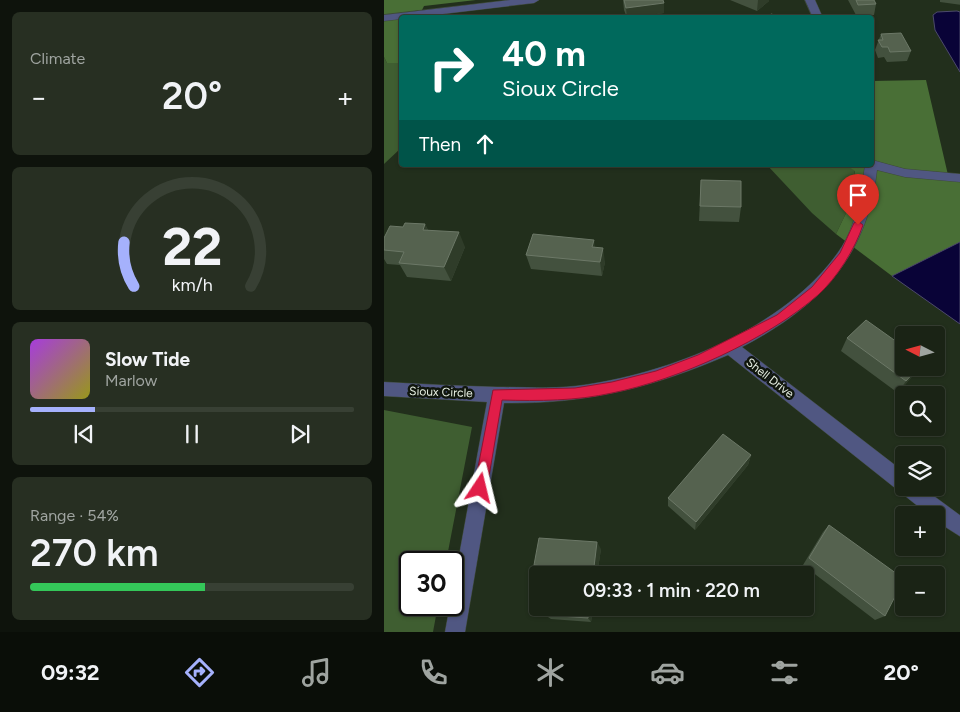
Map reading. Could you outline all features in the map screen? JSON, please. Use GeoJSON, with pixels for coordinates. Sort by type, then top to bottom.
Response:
{"type":"FeatureCollection","features":[{"type":"Feature","properties":{"kind":"street"},"geometry":{"type":"LineString","coordinates":[[409,15],[534,0]]}},
{"type":"Feature","properties":{"kind":"street"},"geometry":{"type":"LineString","coordinates":[[810,0],[817,15]]}},
{"type":"Feature","properties":{"kind":"street"},"geometry":{"type":"LineString","coordinates":[[384,18],[399,16]]}},
{"type":"Feature","properties":{"kind":"street"},"geometry":{"type":"LineString","coordinates":[[874,166],[905,173],[960,178]]}},
{"type":"Feature","properties":{"kind":"street"},"geometry":{"type":"LineString","coordinates":[[729,346],[781,318],[816,290],[833,270],[853,239],[868,189],[871,167]]}},
{"type":"Feature","properties":{"kind":"street","name":"Sioux Circle"},"geometry":{"type":"LineString","coordinates":[[384,390],[529,395],[575,393],[612,388],[657,376],[729,346]]}},
{"type":"Feature","properties":{"kind":"street","name":"Shell Drive"},"geometry":{"type":"LineString","coordinates":[[729,346],[895,476]]}},
{"type":"Feature","properties":{"kind":"street"},"geometry":{"type":"LineString","coordinates":[[455,632],[497,394]]}},
{"type":"Feature","properties":{"kind":"street"},"geometry":{"type":"LineString","coordinates":[[919,496],[960,528]]}},
{"type":"Feature","properties":{"kind":"green space"},"geometry":{"type":"Polygon","coordinates":[[[384,0],[476,0],[424,6],[422,10],[384,15],[384,0]]]}},
{"type":"Feature","properties":{"kind":"green space"},"geometry":{"type":"Polygon","coordinates":[[[399,18],[399,63],[387,63],[384,57],[384,21],[399,18]]]}},
{"type":"Feature","properties":{"kind":"green space"},"geometry":{"type":"Polygon","coordinates":[[[384,57],[387,63],[399,63],[399,150],[384,164],[384,57]]]}},
{"type":"Feature","properties":{"kind":"green space"},"geometry":{"type":"Polygon","coordinates":[[[926,80],[948,175],[960,177],[960,242],[892,276],[836,234],[848,209],[855,171],[849,167],[874,167],[874,81],[926,80]]]}},
{"type":"Feature","properties":{"kind":"green space"},"geometry":{"type":"Polygon","coordinates":[[[769,167],[850,167],[855,170],[848,209],[836,234],[812,213],[769,167]]]}},
{"type":"Feature","properties":{"kind":"green space"},"geometry":{"type":"Polygon","coordinates":[[[384,410],[472,427],[448,551],[399,551],[399,616],[436,616],[433,632],[384,632],[384,410]]]}},
{"type":"Feature","properties":{"kind":"shaded area"},"geometry":{"type":"Polygon","coordinates":[[[937,12],[960,12],[960,72],[935,30],[933,15],[937,12]]]}},
{"type":"Feature","properties":{"kind":"shaded area"},"geometry":{"type":"Polygon","coordinates":[[[960,242],[960,324],[892,276],[960,242]]]}},
{"type":"Feature","properties":{"kind":"building"},"geometry":{"type":"Polygon","coordinates":[[[624,0],[663,0],[664,3],[626,8],[624,0]]]}},
{"type":"Feature","properties":{"kind":"building"},"geometry":{"type":"Polygon","coordinates":[[[856,0],[874,0],[876,4],[858,5],[856,0]]]}},
{"type":"Feature","properties":{"kind":"building"},"geometry":{"type":"Polygon","coordinates":[[[901,33],[911,51],[890,52],[888,47],[882,47],[878,40],[883,40],[881,34],[901,33]]]}},
{"type":"Feature","properties":{"kind":"building"},"geometry":{"type":"Polygon","coordinates":[[[701,180],[741,181],[741,207],[700,206],[701,180]]]}},
{"type":"Feature","properties":{"kind":"building"},"geometry":{"type":"Polygon","coordinates":[[[405,223],[425,224],[423,230],[459,232],[444,267],[399,263],[404,252],[384,250],[384,238],[390,226],[403,227],[405,223]]]}},
{"type":"Feature","properties":{"kind":"building"},"geometry":{"type":"Polygon","coordinates":[[[533,234],[594,240],[592,247],[603,248],[600,262],[526,255],[533,234]]]}},
{"type":"Feature","properties":{"kind":"building"},"geometry":{"type":"Polygon","coordinates":[[[866,320],[895,341],[895,373],[847,338],[866,320]]]}},
{"type":"Feature","properties":{"kind":"building"},"geometry":{"type":"Polygon","coordinates":[[[899,376],[911,376],[906,381],[899,376]]]}},
{"type":"Feature","properties":{"kind":"building"},"geometry":{"type":"Polygon","coordinates":[[[723,434],[751,455],[696,522],[668,498],[723,434]]]}},
{"type":"Feature","properties":{"kind":"building"},"geometry":{"type":"Polygon","coordinates":[[[829,525],[895,573],[895,597],[885,616],[809,558],[829,525]]]}},
{"type":"Feature","properties":{"kind":"building"},"geometry":{"type":"Polygon","coordinates":[[[539,538],[597,542],[594,566],[534,565],[539,538]]]}},
{"type":"Feature","properties":{"kind":"building"},"geometry":{"type":"Polygon","coordinates":[[[559,616],[588,616],[588,618],[559,616]]]}},
{"type":"Feature","properties":{"kind":"route"},"geometry":{"type":"LineString","coordinates":[[480,488],[497,394],[575,393],[612,388],[657,376],[702,358],[763,329],[797,307],[816,290],[844,256],[858,225]]}}]}
